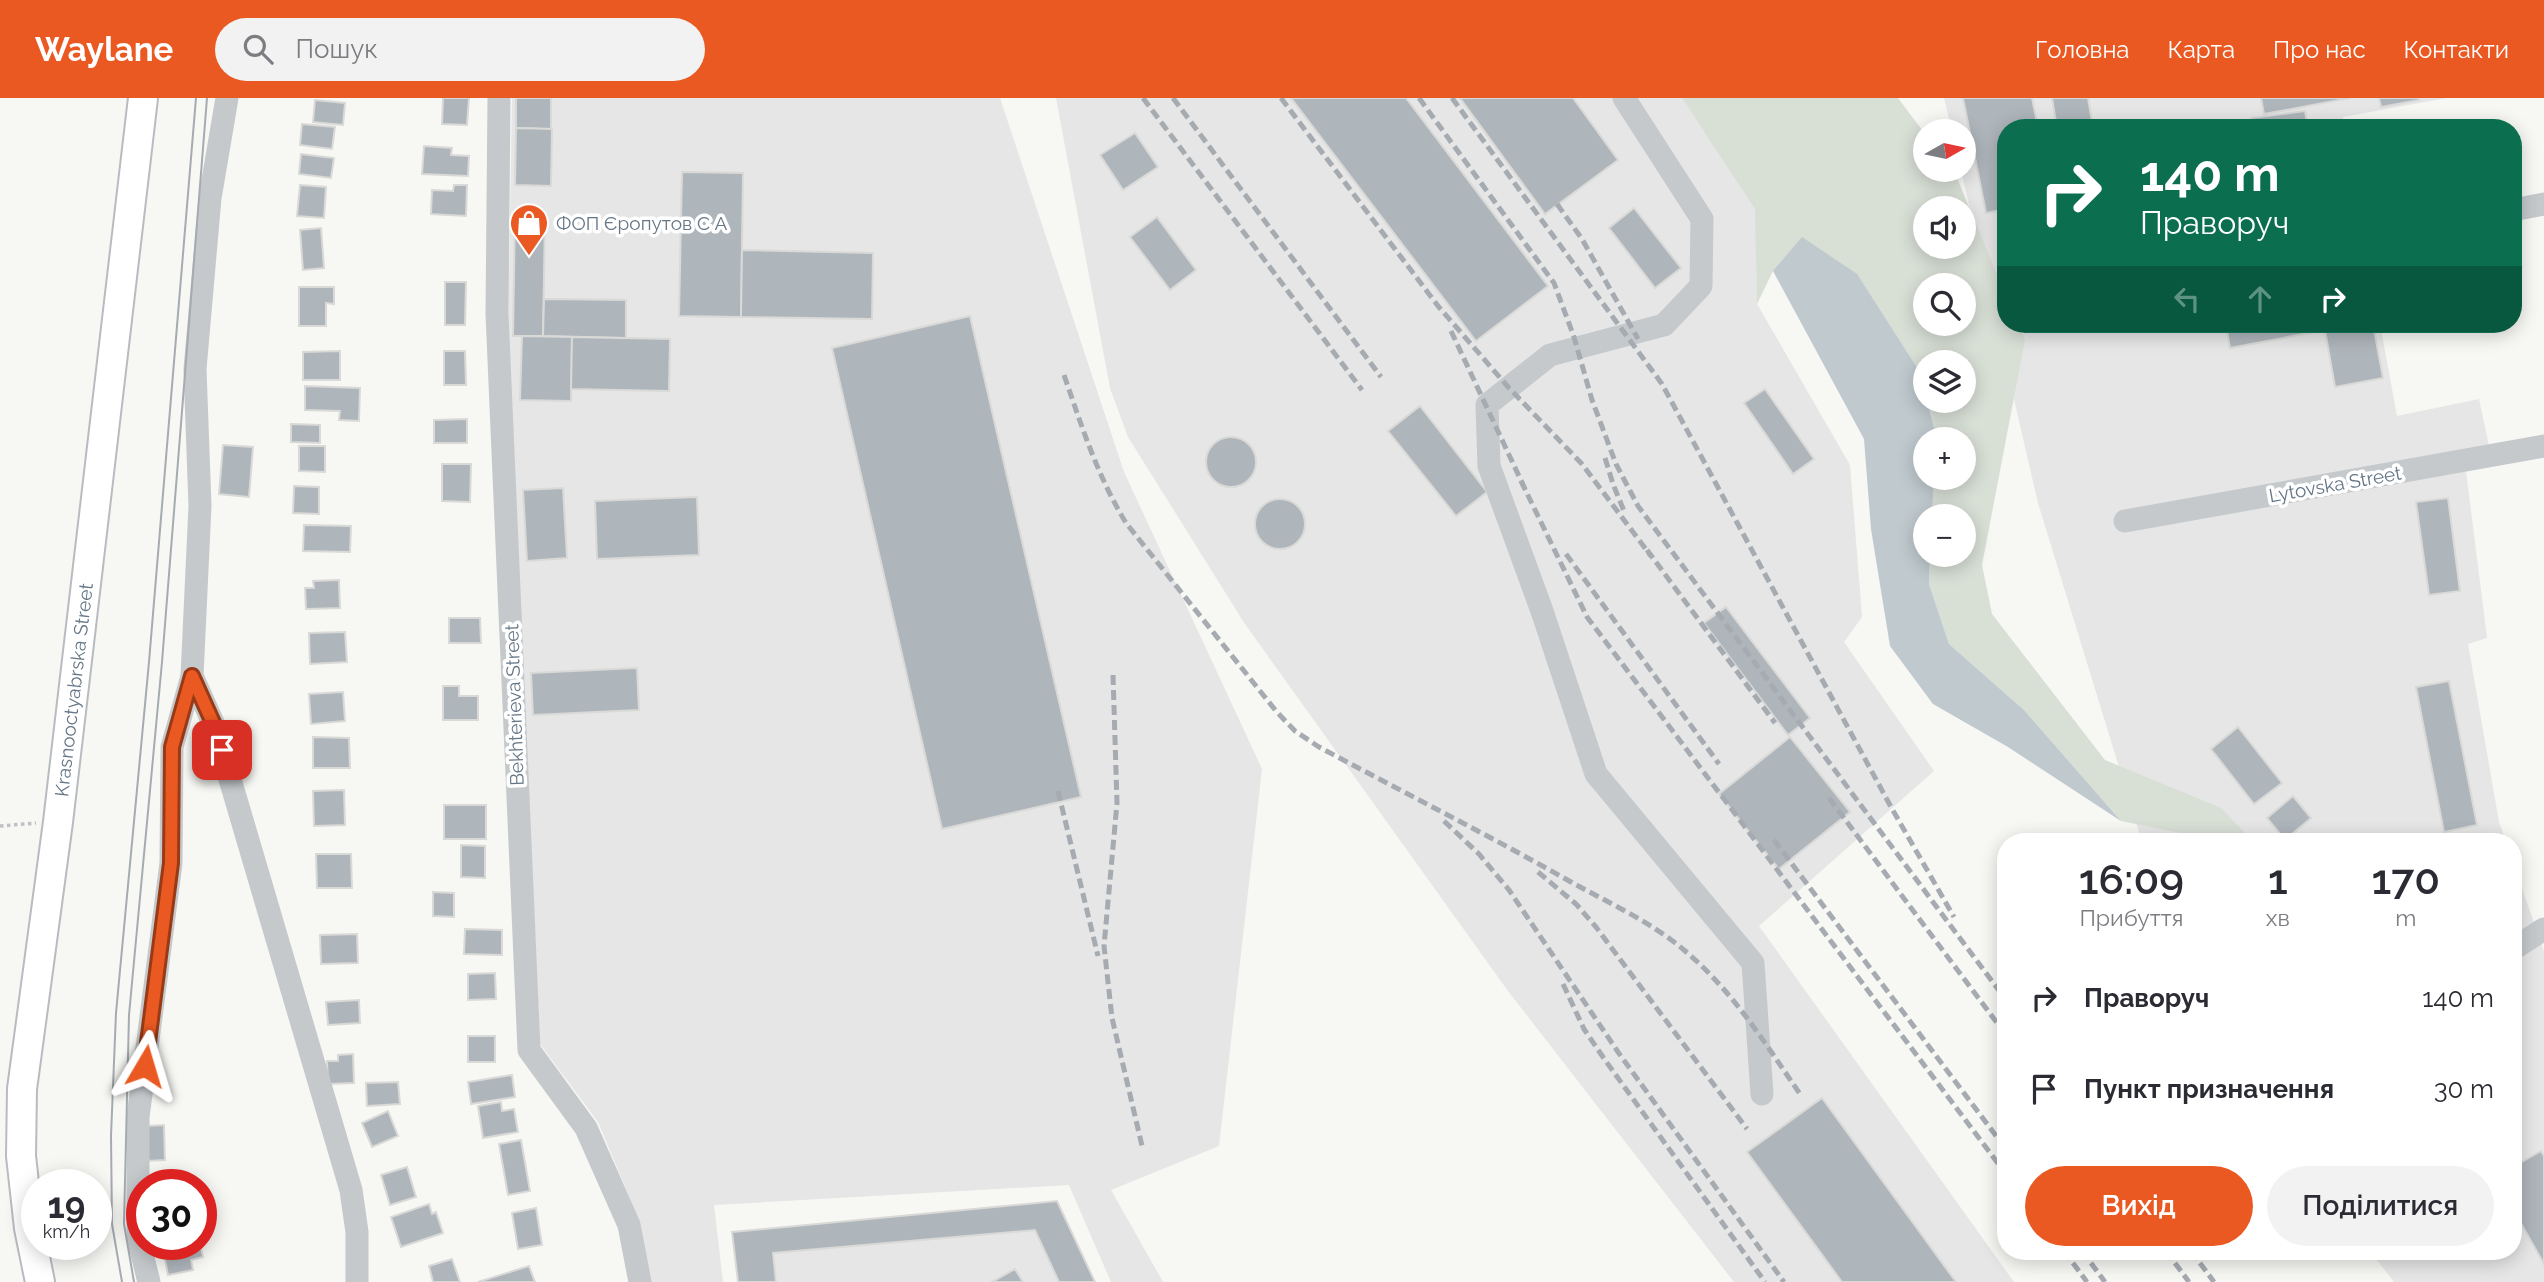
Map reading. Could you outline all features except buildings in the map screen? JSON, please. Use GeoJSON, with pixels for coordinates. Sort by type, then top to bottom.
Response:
{"type":"FeatureCollection","features":[{"type":"Feature","properties":{"kind":"main road","name":"Krasnooctyabrska Street"},"geometry":{"type":"LineString","coordinates":[[40,1282],[29,1228],[21,1156],[22,1089],[58,822],[143,98]]}},
{"type":"Feature","properties":{"kind":"street"},"geometry":{"type":"LineString","coordinates":[[149,1282],[138,1238],[138,1117],[171,863],[172,747],[192,676],[200,506],[195,369],[209,198],[228,98]]}},
{"type":"Feature","properties":{"kind":"street","name":"Bekhterieva Street"},"geometry":{"type":"LineString","coordinates":[[499,98],[497,314],[529,1050],[586,1128],[629,1225],[640,1282]]}},
{"type":"Feature","properties":{"kind":"street"},"geometry":{"type":"LineString","coordinates":[[1624,98],[1702,219],[1702,286],[1664,325],[1550,355],[1487,405],[1489,466],[1542,611],[1596,775],[1753,963],[1762,1094]]}},
{"type":"Feature","properties":{"kind":"street"},"geometry":{"type":"LineString","coordinates":[[2522,208],[2544,204]]}},
{"type":"Feature","properties":{"kind":"street","name":"Lytovska Street"},"geometry":{"type":"LineString","coordinates":[[2125,521],[2544,446]]}},
{"type":"Feature","properties":{"kind":"street"},"geometry":{"type":"LineString","coordinates":[[192,676],[214,725],[351,1189],[357,1232],[357,1282]]}},
{"type":"Feature","properties":{"kind":"street"},"geometry":{"type":"LineString","coordinates":[[2522,944],[2544,929]]}},
{"type":"Feature","properties":{"kind":"path"},"geometry":{"type":"LineString","coordinates":[[0,826],[58,822]]}},
{"type":"Feature","properties":{"kind":"shaded area"},"geometry":{"type":"Polygon","coordinates":[[[512,98],[1000,98],[1124,472],[1262,769],[1219,1146],[1111,1190],[1163,1282],[1111,1282],[1069,1185],[714,1205],[723,1282],[651,1282],[639,1220],[598,1122],[540,1044],[508,336],[512,98]]]}},
{"type":"Feature","properties":{"kind":"shaded area"},"geometry":{"type":"Polygon","coordinates":[[[1056,98],[1682,98],[1756,209],[1757,304],[1850,465],[1862,617],[1844,642],[1934,771],[1759,926],[2014,1282],[1734,1282],[1508,991],[1245,624],[1128,437],[1110,388],[1056,98]]]}},
{"type":"Feature","properties":{"kind":"shaded area"},"geometry":{"type":"Polygon","coordinates":[[[1682,98],[1898,98],[1914,119],[1913,182],[1959,182],[1965,196],[1913,196],[1913,259],[1976,259],[1976,224],[1997,275],[1997,333],[2022,333],[2025,340],[1982,565],[1992,614],[2105,760],[2221,808],[2245,833],[2180,833],[2121,821],[2024,710],[1949,644],[1929,584],[1930,567],[1976,567],[1976,504],[1933,504],[1933,490],[1976,490],[1976,427],[1934,427],[1930,413],[1976,413],[1976,350],[1913,350],[1913,367],[1773,271],[1757,304],[1755,209],[1682,98]]]}},
{"type":"Feature","properties":{"kind":"shaded area"},"geometry":{"type":"Polygon","coordinates":[[[1944,98],[2447,98],[2343,119],[1997,119],[1997,326],[1976,235],[1976,196],[1967,196],[1964,182],[1976,182],[1976,119],[1949,119],[1944,98]]]}},
{"type":"Feature","properties":{"kind":"shaded area"},"geometry":{"type":"Polygon","coordinates":[[[1802,237],[1857,274],[1913,362],[1913,413],[1930,413],[1934,427],[1913,427],[1913,490],[1933,490],[1933,504],[1913,504],[1913,567],[1930,567],[1929,584],[1949,644],[2024,710],[2121,821],[2008,747],[1933,704],[1890,646],[1871,529],[1864,439],[1773,271],[1802,237]]]}},
{"type":"Feature","properties":{"kind":"shaded area"},"geometry":{"type":"Polygon","coordinates":[[[1999,333],[2382,333],[2397,416],[2479,399],[2493,465],[2466,471],[2487,638],[2468,644],[2503,833],[2139,833],[2038,503],[1999,333]]]}},
{"type":"Feature","properties":{"kind":"shaded area"},"geometry":{"type":"Polygon","coordinates":[[[2522,889],[2544,951],[2544,1282],[2394,1282],[2377,1260],[2522,1260],[2522,889]]]}},
{"type":"Feature","properties":{"kind":"shaded area"},"geometry":{"type":"Polygon","coordinates":[[[1035,1230],[1059,1282],[777,1282],[773,1253],[1035,1230]]]}},
{"type":"Feature","properties":{"kind":"tram line"},"geometry":{"type":"LineString","coordinates":[[122,1282],[112,1224],[111,1136],[116,1013],[149,662],[196,98]]}},
{"type":"Feature","properties":{"kind":"tram line"},"geometry":{"type":"LineString","coordinates":[[134,1282],[124,1224],[129,1015],[162,662],[207,98]]}},
{"type":"Feature","properties":{"kind":"railway"},"geometry":{"type":"LineString","coordinates":[[1143,98],[1362,390]]}},
{"type":"Feature","properties":{"kind":"railway"},"geometry":{"type":"LineString","coordinates":[[1173,98],[1381,377]]}},
{"type":"Feature","properties":{"kind":"railway"},"geometry":{"type":"LineString","coordinates":[[1281,98],[1438,306],[1509,388],[1582,464],[1651,556]]}},
{"type":"Feature","properties":{"kind":"railway"},"geometry":{"type":"LineString","coordinates":[[1419,98],[1554,283],[1616,464],[1638,506],[1997,988]]}},
{"type":"Feature","properties":{"kind":"railway"},"geometry":{"type":"LineString","coordinates":[[1452,98],[1662,384],[1891,807],[1954,917]]}},
{"type":"Feature","properties":{"kind":"railway"},"geometry":{"type":"LineString","coordinates":[[1557,204],[1582,239],[1638,339]]}},
{"type":"Feature","properties":{"kind":"railway"},"geometry":{"type":"LineString","coordinates":[[1451,331],[1525,489]]}},
{"type":"Feature","properties":{"kind":"railway"},"geometry":{"type":"LineString","coordinates":[[1064,375],[1098,469],[1126,523],[1276,711],[1295,731],[1319,747],[1629,913],[1671,940],[1701,966],[1733,1000],[1800,1094]]}},
{"type":"Feature","properties":{"kind":"railway"},"geometry":{"type":"LineString","coordinates":[[1605,458],[1624,511]]}},
{"type":"Feature","properties":{"kind":"railway"},"geometry":{"type":"LineString","coordinates":[[1521,481],[1587,617],[1997,1162]]}},
{"type":"Feature","properties":{"kind":"railway"},"geometry":{"type":"LineString","coordinates":[[1647,550],[1775,723]]}},
{"type":"Feature","properties":{"kind":"railway"},"geometry":{"type":"LineString","coordinates":[[1566,554],[1719,764]]}},
{"type":"Feature","properties":{"kind":"railway"},"geometry":{"type":"LineString","coordinates":[[1113,675],[1117,803],[1104,946],[1112,1018],[1143,1150]]}},
{"type":"Feature","properties":{"kind":"railway"},"geometry":{"type":"LineString","coordinates":[[1058,791],[1098,956]]}},
{"type":"Feature","properties":{"kind":"railway"},"geometry":{"type":"LineString","coordinates":[[1829,798],[1997,1023]]}},
{"type":"Feature","properties":{"kind":"railway"},"geometry":{"type":"LineString","coordinates":[[1444,821],[1479,854],[1509,890],[1618,1052],[1784,1282]]}},
{"type":"Feature","properties":{"kind":"railway"},"geometry":{"type":"LineString","coordinates":[[1774,840],[1997,1137]]}},
{"type":"Feature","properties":{"kind":"railway"},"geometry":{"type":"LineString","coordinates":[[1538,872],[1576,904],[1596,927],[1747,1129]]}},
{"type":"Feature","properties":{"kind":"railway"},"geometry":{"type":"LineString","coordinates":[[1563,984],[1584,1029],[1605,1060],[1765,1282]]}},
{"type":"Feature","properties":{"kind":"railway"},"geometry":{"type":"LineString","coordinates":[[2071,1260],[2087,1282]]}},
{"type":"Feature","properties":{"kind":"railway"},"geometry":{"type":"LineString","coordinates":[[2089,1260],[2105,1282]]}},
{"type":"Feature","properties":{"kind":"railway"},"geometry":{"type":"LineString","coordinates":[[2173,1260],[2189,1282]]}},
{"type":"Feature","properties":{"kind":"railway"},"geometry":{"type":"LineString","coordinates":[[2198,1260],[2214,1282]]}},
{"type":"Feature","properties":{"kind":"place","name":"ФОП Єропутов С А"},"geometry":{"type":"Point","coordinates":[529,257]}},
{"type":"Feature","properties":{"kind":"route"},"geometry":{"type":"LineString","coordinates":[[145,1066],[171,863],[172,747],[192,676],[222,750]]}}]}
